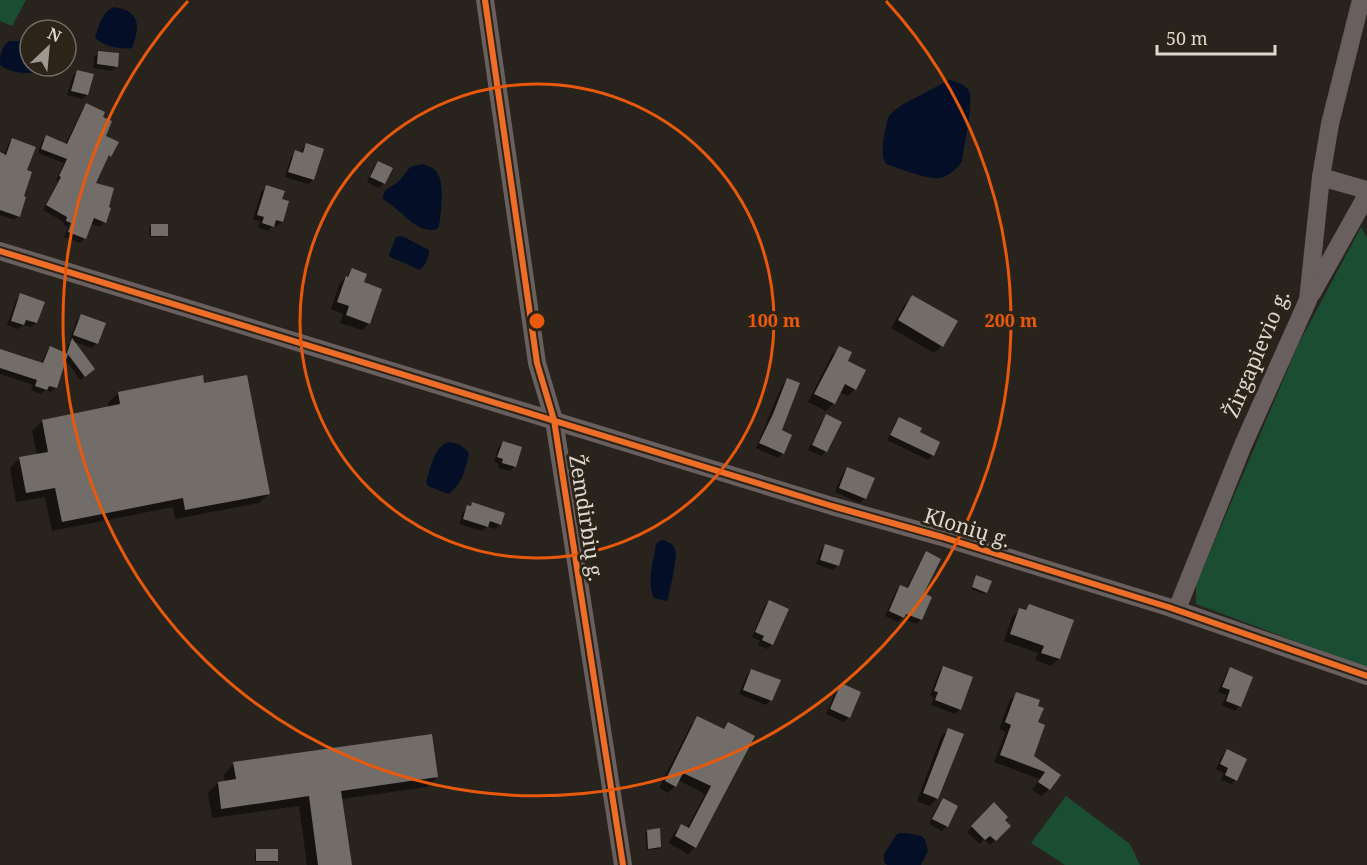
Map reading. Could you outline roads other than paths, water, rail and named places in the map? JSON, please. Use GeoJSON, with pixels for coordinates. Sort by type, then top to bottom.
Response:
{"type":"FeatureCollection","features":[{"type":"Feature","properties":{"kind":"street","name":"Žemdirbių g."},"geometry":{"type":"LineString","coordinates":[[485,0],[537,363],[554,420],[623,865]]}},
{"type":"Feature","properties":{"kind":"street","name":"Žirgapievio g."},"geometry":{"type":"LineString","coordinates":[[1177,609],[1243,445],[1308,300],[1321,177],[1330,124],[1361,0]]}},
{"type":"Feature","properties":{"kind":"street"},"geometry":{"type":"LineString","coordinates":[[1321,177],[1367,190]]}},
{"type":"Feature","properties":{"kind":"street"},"geometry":{"type":"LineString","coordinates":[[1308,300],[1367,195]]}},
{"type":"Feature","properties":{"kind":"street","name":"Klonių g."},"geometry":{"type":"LineString","coordinates":[[0,251],[832,506],[1177,609],[1367,676]]}},
{"type":"Feature","properties":{"kind":"water"},"geometry":{"type":"Polygon","coordinates":[[[114,7],[123,9],[134,16],[137,27],[132,48],[112,47],[95,38],[99,24],[114,7]]]}},
{"type":"Feature","properties":{"kind":"water"},"geometry":{"type":"Polygon","coordinates":[[[10,41],[18,41],[18,72],[0,65],[5,45],[10,41]]]}},
{"type":"Feature","properties":{"kind":"water"},"geometry":{"type":"Polygon","coordinates":[[[949,80],[965,86],[970,97],[968,125],[960,164],[949,174],[934,178],[886,164],[883,148],[889,116],[900,106],[949,80]]]}},
{"type":"Feature","properties":{"kind":"water"},"geometry":{"type":"Polygon","coordinates":[[[422,164],[435,170],[441,181],[442,205],[437,229],[419,227],[383,199],[386,190],[400,180],[410,167],[422,164]]]}},
{"type":"Feature","properties":{"kind":"water"},"geometry":{"type":"Polygon","coordinates":[[[402,236],[429,250],[427,261],[420,270],[390,257],[389,254],[396,237],[402,236]]]}},
{"type":"Feature","properties":{"kind":"water"},"geometry":{"type":"Polygon","coordinates":[[[449,442],[460,445],[469,453],[460,481],[448,494],[428,486],[426,482],[436,453],[439,448],[449,442]]]}},
{"type":"Feature","properties":{"kind":"water"},"geometry":{"type":"Polygon","coordinates":[[[663,540],[673,545],[676,553],[666,601],[654,598],[651,585],[656,544],[663,540]]]}},
{"type":"Feature","properties":{"kind":"water"},"geometry":{"type":"Polygon","coordinates":[[[900,833],[922,836],[926,842],[928,851],[921,865],[887,865],[884,862],[884,854],[900,833]]]}}]}
